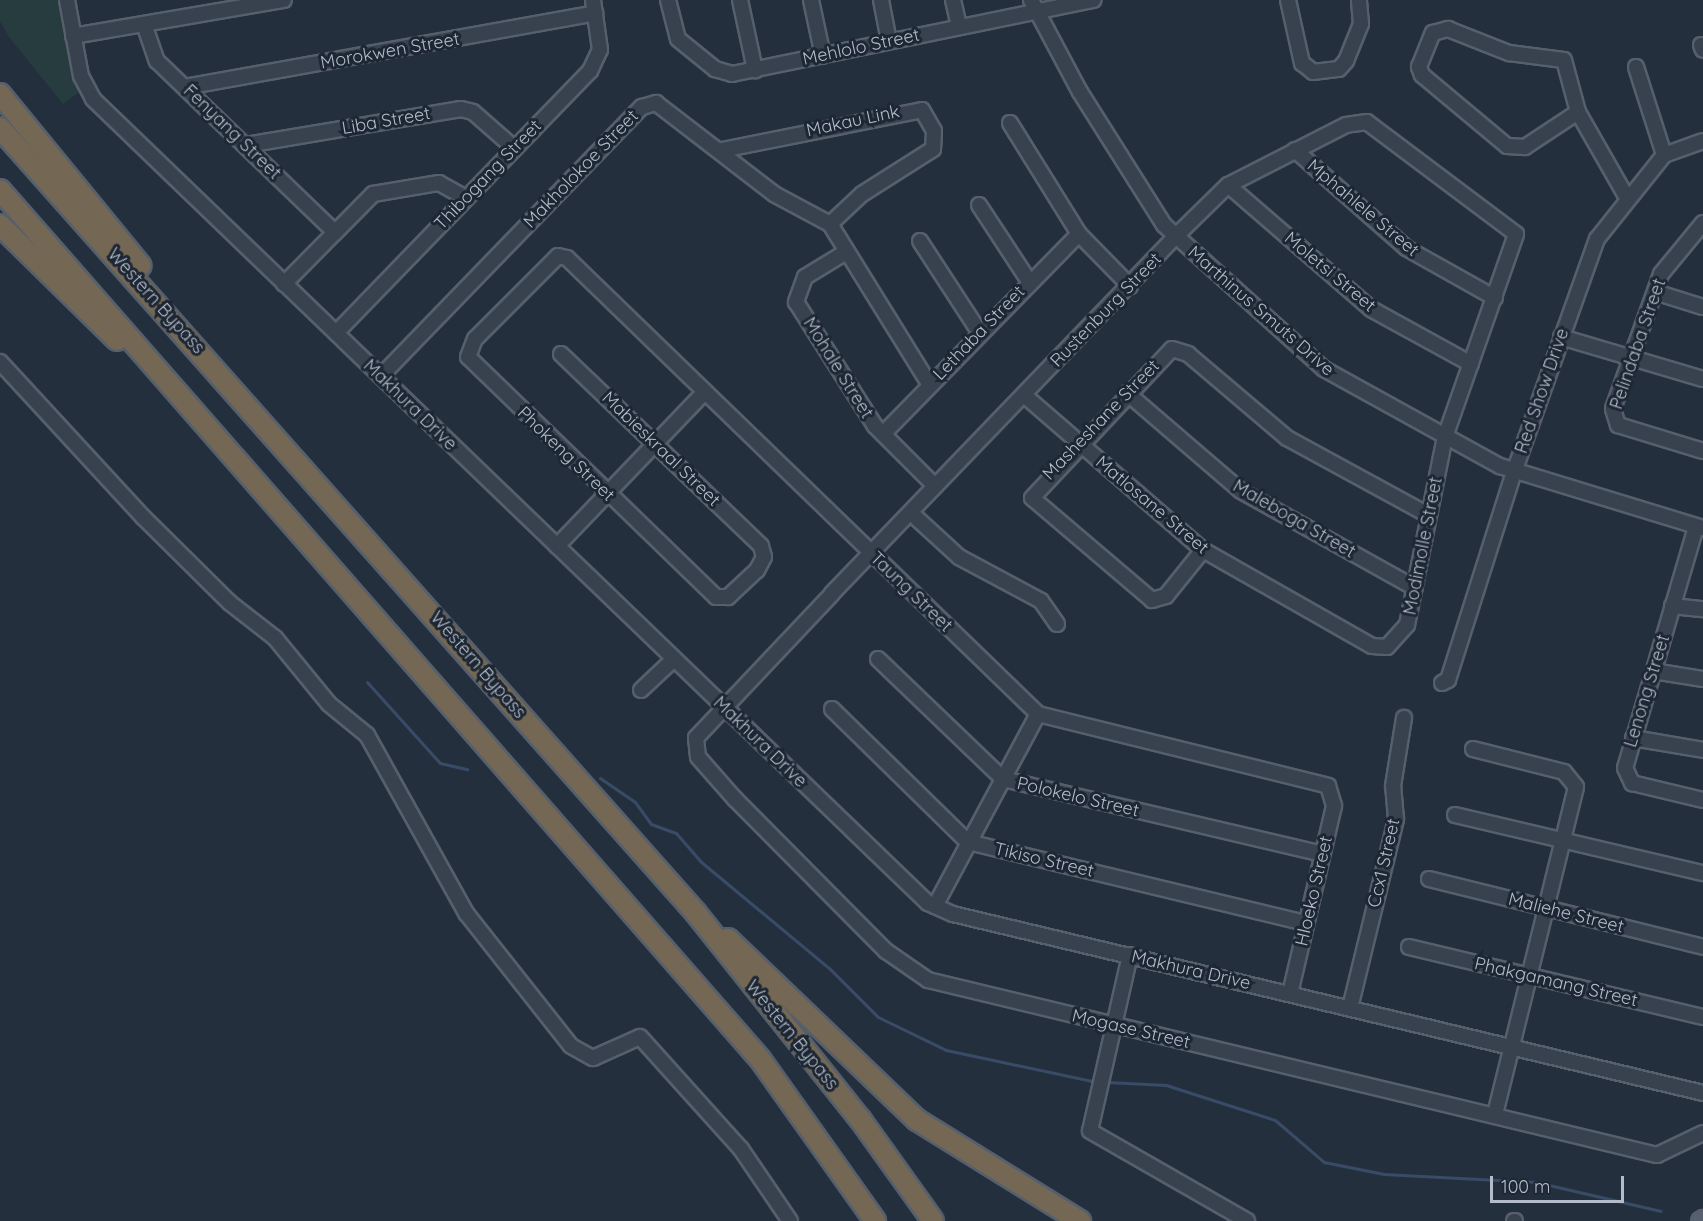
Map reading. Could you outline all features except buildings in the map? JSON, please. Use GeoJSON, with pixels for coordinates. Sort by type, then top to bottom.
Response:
{"type":"FeatureCollection","features":[{"type":"Feature","properties":{"kind":"highway"},"geometry":{"type":"LineString","coordinates":[[0,94],[281,440]]}},
{"type":"Feature","properties":{"kind":"highway","name":"Western Bypass"},"geometry":{"type":"LineString","coordinates":[[0,128],[281,440],[696,913],[860,1119],[933,1221]]}},
{"type":"Feature","properties":{"kind":"highway"},"geometry":{"type":"LineString","coordinates":[[0,190],[760,1059],[829,1153],[875,1221]]}},
{"type":"Feature","properties":{"kind":"highway"},"geometry":{"type":"LineString","coordinates":[[0,225],[239,464]]}},
{"type":"Feature","properties":{"kind":"highway"},"geometry":{"type":"LineString","coordinates":[[696,913],[917,1120],[1080,1221]]}},
{"type":"Feature","properties":{"kind":"highway"},"geometry":{"type":"LineString","coordinates":[[829,1153],[865,1221]]}},
{"type":"Feature","properties":{"kind":"street","name":"Makhura Drive"},"geometry":{"type":"LineString","coordinates":[[67,0],[82,82],[93,99],[724,707],[935,906],[1703,1093]]}},
{"type":"Feature","properties":{"kind":"street"},"geometry":{"type":"LineString","coordinates":[[73,36],[284,0]]}},
{"type":"Feature","properties":{"kind":"street","name":"Mehlolo Street"},"geometry":{"type":"LineString","coordinates":[[668,0],[674,31],[686,48],[723,72],[755,69],[889,42],[959,26],[1033,5],[1094,0]]}},
{"type":"Feature","properties":{"kind":"street"},"geometry":{"type":"LineString","coordinates":[[740,0],[755,69]]}},
{"type":"Feature","properties":{"kind":"street"},"geometry":{"type":"LineString","coordinates":[[811,0],[824,56]]}},
{"type":"Feature","properties":{"kind":"street"},"geometry":{"type":"LineString","coordinates":[[880,0],[889,42]]}},
{"type":"Feature","properties":{"kind":"street"},"geometry":{"type":"LineString","coordinates":[[952,0],[959,26]]}},
{"type":"Feature","properties":{"kind":"street"},"geometry":{"type":"LineString","coordinates":[[1288,0],[1302,63],[1313,72],[1339,69],[1346,62],[1361,24],[1359,0]]}},
{"type":"Feature","properties":{"kind":"street","name":"Marthinus Smuts Drive"},"geometry":{"type":"LineString","coordinates":[[1033,5],[1139,190],[1175,237],[1324,369],[1445,437],[1514,472],[1700,528]]}},
{"type":"Feature","properties":{"kind":"street","name":"Morokwen Street"},"geometry":{"type":"LineString","coordinates":[[185,87],[594,7]]}},
{"type":"Feature","properties":{"kind":"street","name":"Thibogang Street"},"geometry":{"type":"LineString","coordinates":[[336,333],[596,62],[594,7]]}},
{"type":"Feature","properties":{"kind":"street","name":"Fenyang Street"},"geometry":{"type":"LineString","coordinates":[[144,24],[154,57],[335,232]]}},
{"type":"Feature","properties":{"kind":"street"},"geometry":{"type":"LineString","coordinates":[[1578,112],[1525,147],[1507,146],[1422,75],[1419,67],[1433,33],[1448,29],[1509,53],[1564,60],[1578,112],[1627,198]]}},
{"type":"Feature","properties":{"kind":"street"},"geometry":{"type":"LineString","coordinates":[[1636,67],[1664,155]]}},
{"type":"Feature","properties":{"kind":"street","name":"Makholokoe Street"},"geometry":{"type":"LineString","coordinates":[[381,376],[642,107],[663,106],[722,150],[774,194],[830,224]]}},
{"type":"Feature","properties":{"kind":"street","name":"Liba Street"},"geometry":{"type":"LineString","coordinates":[[246,145],[460,109],[473,112],[514,148]]}},
{"type":"Feature","properties":{"kind":"street","name":"Makau Link"},"geometry":{"type":"LineString","coordinates":[[722,150],[922,110],[934,131],[933,149],[862,194],[830,224]]}},
{"type":"Feature","properties":{"kind":"street","name":"Rustenburg Street"},"geometry":{"type":"LineString","coordinates":[[724,707],[1175,237],[1228,185],[1353,122],[1372,124],[1438,180],[1516,234],[1445,437]]}},
{"type":"Feature","properties":{"kind":"street"},"geometry":{"type":"LineString","coordinates":[[1010,123],[1079,234],[1130,286]]}},
{"type":"Feature","properties":{"kind":"street","name":"Red Show Drive"},"geometry":{"type":"LineString","coordinates":[[1442,683],[1448,680],[1514,472],[1597,240],[1627,198],[1664,155],[1703,141]]}},
{"type":"Feature","properties":{"kind":"street","name":"Mphahlele Street"},"geometry":{"type":"LineString","coordinates":[[1295,150],[1406,248],[1495,298]]}},
{"type":"Feature","properties":{"kind":"street"},"geometry":{"type":"LineString","coordinates":[[285,284],[335,232],[380,192],[440,183],[466,198]]}},
{"type":"Feature","properties":{"kind":"street","name":"Moletsi Street"},"geometry":{"type":"LineString","coordinates":[[1228,185],[1371,309],[1471,363]]}},
{"type":"Feature","properties":{"kind":"street"},"geometry":{"type":"LineString","coordinates":[[979,205],[1029,281]]}},
{"type":"Feature","properties":{"kind":"street","name":"Pelindaba Street"},"geometry":{"type":"LineString","coordinates":[[1703,223],[1664,268],[1613,409],[1615,422],[1703,451]]}},
{"type":"Feature","properties":{"kind":"street"},"geometry":{"type":"LineString","coordinates":[[830,224],[930,385]]}},
{"type":"Feature","properties":{"kind":"street","name":"Lethaba Street"},"geometry":{"type":"LineString","coordinates":[[883,434],[1029,281],[1079,234]]}},
{"type":"Feature","properties":{"kind":"street"},"geometry":{"type":"LineString","coordinates":[[920,241],[980,333]]}},
{"type":"Feature","properties":{"kind":"street","name":"Mohale Street"},"geometry":{"type":"LineString","coordinates":[[846,252],[805,277],[796,302],[883,434],[935,486]]}},
{"type":"Feature","properties":{"kind":"street","name":"Phokeng Street"},"geometry":{"type":"LineString","coordinates":[[567,258],[560,255],[547,265],[475,339],[467,355],[719,598],[730,596],[757,570],[764,557],[761,546]]}},
{"type":"Feature","properties":{"kind":"street","name":"Taung Street"},"geometry":{"type":"LineString","coordinates":[[567,258],[703,394],[1038,714]]}},
{"type":"Feature","properties":{"kind":"street"},"geometry":{"type":"LineString","coordinates":[[1655,292],[1703,307]]}},
{"type":"Feature","properties":{"kind":"street"},"geometry":{"type":"LineString","coordinates":[[1561,337],[1703,379]]}},
{"type":"Feature","properties":{"kind":"street","name":"Masheshane Street"},"geometry":{"type":"LineString","coordinates":[[1203,550],[1166,596],[1152,600],[1034,500],[1036,488],[1166,352],[1181,350],[1287,438],[1428,515]]}},
{"type":"Feature","properties":{"kind":"street","name":"Mabieskraal Street"},"geometry":{"type":"LineString","coordinates":[[561,354],[761,546]]}},
{"type":"Feature","properties":{"kind":"street"},"geometry":{"type":"LineString","coordinates":[[0,362],[151,525],[274,638],[329,704],[368,735],[466,913],[571,1046],[593,1058],[640,1037],[741,1149],[790,1221]]}},
{"type":"Feature","properties":{"kind":"street","name":"Maleboga Street"},"geometry":{"type":"LineString","coordinates":[[1127,393],[1242,490],[1415,588]]}},
{"type":"Feature","properties":{"kind":"street"},"geometry":{"type":"LineString","coordinates":[[557,546],[703,394]]}},
{"type":"Feature","properties":{"kind":"street","name":"Matlosane Street"},"geometry":{"type":"LineString","coordinates":[[1024,395],[1203,550],[1372,646],[1387,647]]}},
{"type":"Feature","properties":{"kind":"street","name":"Modimolle Street"},"geometry":{"type":"LineString","coordinates":[[1387,647],[1404,632],[1445,437]]}},
{"type":"Feature","properties":{"kind":"street"},"geometry":{"type":"LineString","coordinates":[[911,513],[952,553],[1041,601],[1057,624]]}},
{"type":"Feature","properties":{"kind":"street","name":"Lenong Street"},"geometry":{"type":"LineString","coordinates":[[1700,528],[1672,606],[1625,768],[1629,781],[1703,800]]}},
{"type":"Feature","properties":{"kind":"street"},"geometry":{"type":"LineString","coordinates":[[1672,606],[1703,609]]}},
{"type":"Feature","properties":{"kind":"street"},"geometry":{"type":"LineString","coordinates":[[641,690],[674,659]]}},
{"type":"Feature","properties":{"kind":"street","name":"Polokelo Street"},"geometry":{"type":"LineString","coordinates":[[878,659],[1003,779],[1322,854]]}},
{"type":"Feature","properties":{"kind":"street"},"geometry":{"type":"LineString","coordinates":[[1653,671],[1703,679]]}},
{"type":"Feature","properties":{"kind":"street","name":"Mogase Street"},"geometry":{"type":"LineString","coordinates":[[724,707],[696,738],[698,757],[781,849],[903,966],[938,982],[1658,1155],[1703,1133]]}},
{"type":"Feature","properties":{"kind":"street"},"geometry":{"type":"LineString","coordinates":[[832,709],[968,842]]}},
{"type":"Feature","properties":{"kind":"street"},"geometry":{"type":"LineString","coordinates":[[935,906],[1038,714]]}},
{"type":"Feature","properties":{"kind":"street","name":"Hloeko Street"},"geometry":{"type":"LineString","coordinates":[[1038,714],[1286,773],[1331,789],[1334,806],[1290,993]]}},
{"type":"Feature","properties":{"kind":"street","name":"Ccx1 Street"},"geometry":{"type":"LineString","coordinates":[[1350,1008],[1396,819],[1393,786],[1404,718]]}},
{"type":"Feature","properties":{"kind":"street"},"geometry":{"type":"LineString","coordinates":[[1633,738],[1703,750]]}},
{"type":"Feature","properties":{"kind":"street"},"geometry":{"type":"LineString","coordinates":[[1473,749],[1570,775],[1576,787],[1495,1115]]}},
{"type":"Feature","properties":{"kind":"street"},"geometry":{"type":"LineString","coordinates":[[1455,815],[1703,873]]}},
{"type":"Feature","properties":{"kind":"street","name":"Tikiso Street"},"geometry":{"type":"LineString","coordinates":[[968,842],[1306,923]]}},
{"type":"Feature","properties":{"kind":"street","name":"Maliehe Street"},"geometry":{"type":"LineString","coordinates":[[1429,879],[1703,947]]}},
{"type":"Feature","properties":{"kind":"street","name":"Phakgamang Street"},"geometry":{"type":"LineString","coordinates":[[1409,947],[1703,1017]]}},
{"type":"Feature","properties":{"kind":"street"},"geometry":{"type":"LineString","coordinates":[[1131,955],[1117,1025],[1090,1131],[1247,1221]]}},
{"type":"Feature","properties":{"kind":"green space"},"geometry":{"type":"Polygon","coordinates":[[[0,0],[62,0],[79,92],[63,104],[9,37],[0,21],[0,0]]]}},
{"type":"Feature","properties":{"kind":"waterway"},"geometry":{"type":"LineString","coordinates":[[367,682],[440,763],[467,769]]}},
{"type":"Feature","properties":{"kind":"waterway"},"geometry":{"type":"LineString","coordinates":[[600,778],[635,802],[651,824],[676,833],[700,861],[829,968],[878,1017],[946,1050],[1097,1082]]}},
{"type":"Feature","properties":{"kind":"waterway"},"geometry":{"type":"LineString","coordinates":[[1107,1082],[1166,1085],[1275,1120],[1324,1162],[1384,1174],[1536,1182],[1661,1211]]}}]}
